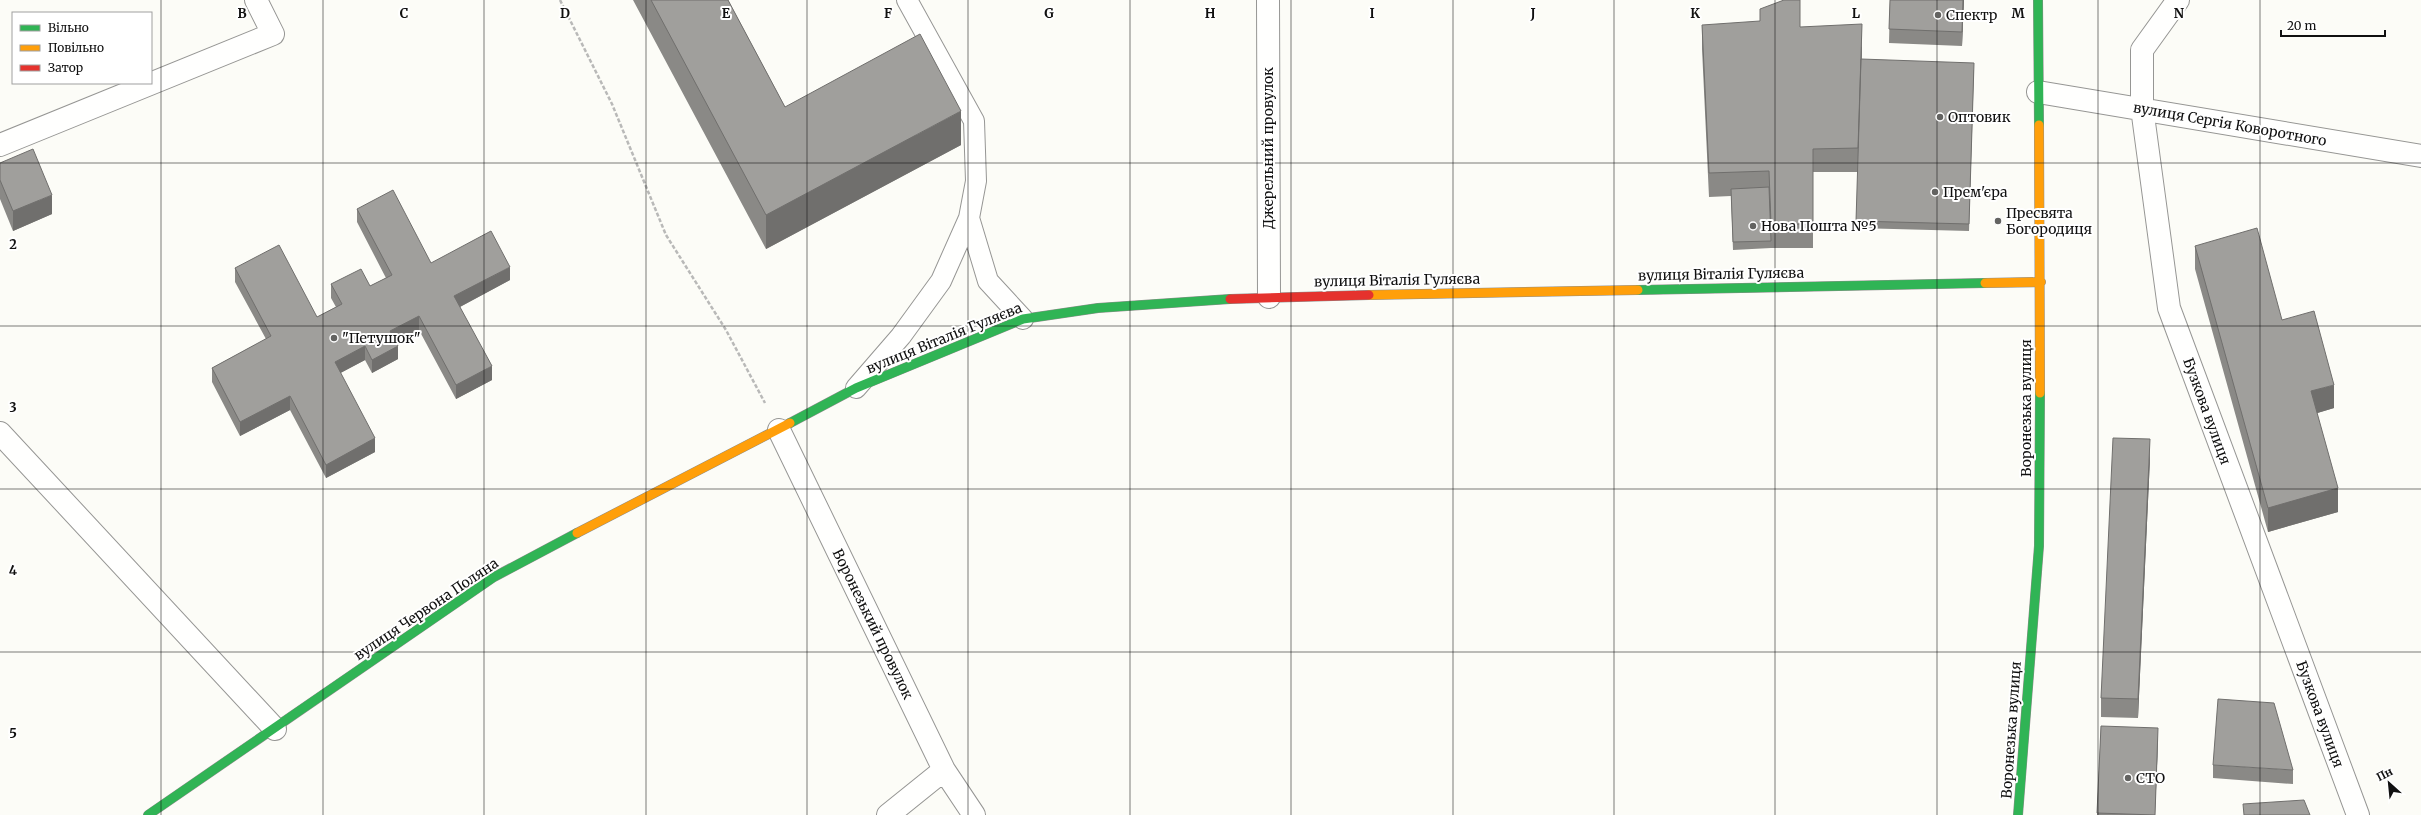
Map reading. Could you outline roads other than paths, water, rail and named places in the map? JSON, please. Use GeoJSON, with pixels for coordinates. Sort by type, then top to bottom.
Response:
{"type":"FeatureCollection","features":[{"type":"Feature","properties":{"kind":"street"},"geometry":{"type":"LineString","coordinates":[[152,83],[273,34],[256,0]]}},
{"type":"Feature","properties":{"kind":"street","name":"Джерельний провулок"},"geometry":{"type":"LineString","coordinates":[[1268,0],[1268,297]]}},
{"type":"Feature","properties":{"kind":"street","name":"Воронезька вулиця"},"geometry":{"type":"LineString","coordinates":[[2018,815],[2039,546],[2041,282],[2038,0]]}},
{"type":"Feature","properties":{"kind":"street","name":"Бузкова вулиця"},"geometry":{"type":"LineString","coordinates":[[2178,0],[2142,50],[2142,108],[2168,308],[2358,815]]}},
{"type":"Feature","properties":{"kind":"street"},"geometry":{"type":"LineString","coordinates":[[0,145],[150,84]]}},
{"type":"Feature","properties":{"kind":"street","name":"вулиця Сергія Коворотного"},"geometry":{"type":"LineString","coordinates":[[2038,92],[2142,108],[2421,156]]}},
{"type":"Feature","properties":{"kind":"street","name":"вулиця Віталія Гуляєва"},"geometry":{"type":"LineString","coordinates":[[779,430],[856,388],[917,361],[1023,319],[1098,308],[1268,297],[2041,282]]}},
{"type":"Feature","properties":{"kind":"street","name":"вулиця Червона Поляна"},"geometry":{"type":"LineString","coordinates":[[148,815],[494,577],[779,430]]}},
{"type":"Feature","properties":{"kind":"street","name":"Воронезький провулок"},"geometry":{"type":"LineString","coordinates":[[779,430],[944,770],[974,815]]}},
{"type":"Feature","properties":{"kind":"street"},"geometry":{"type":"LineString","coordinates":[[0,433],[275,729]]}},
{"type":"Feature","properties":{"kind":"street"},"geometry":{"type":"LineString","coordinates":[[888,815],[944,770]]}},
{"type":"Feature","properties":{"kind":"lane"},"geometry":{"type":"LineString","coordinates":[[856,388],[901,336],[941,281],[969,218],[976,181],[974,120],[907,0]]}},
{"type":"Feature","properties":{"kind":"lane"},"geometry":{"type":"LineString","coordinates":[[969,218],[988,281],[1023,319]]}},
{"type":"Feature","properties":{"kind":"place","name":"Спектр"},"geometry":{"type":"Point","coordinates":[1938,15]}},
{"type":"Feature","properties":{"kind":"place","name":"Оптовик"},"geometry":{"type":"Point","coordinates":[1940,117]}},
{"type":"Feature","properties":{"kind":"place","name":"Прем'єра"},"geometry":{"type":"Point","coordinates":[1935,192]}},
{"type":"Feature","properties":{"kind":"place","name":"Пресвята Богородиця"},"geometry":{"type":"Point","coordinates":[1998,221]}},
{"type":"Feature","properties":{"kind":"place","name":"Нова Пошта №5"},"geometry":{"type":"Point","coordinates":[1753,226]}},
{"type":"Feature","properties":{"kind":"place","name":"\"Петушок\""},"geometry":{"type":"Point","coordinates":[334,338]}},
{"type":"Feature","properties":{"kind":"place","name":"СТО"},"geometry":{"type":"Point","coordinates":[2128,778]}}]}
